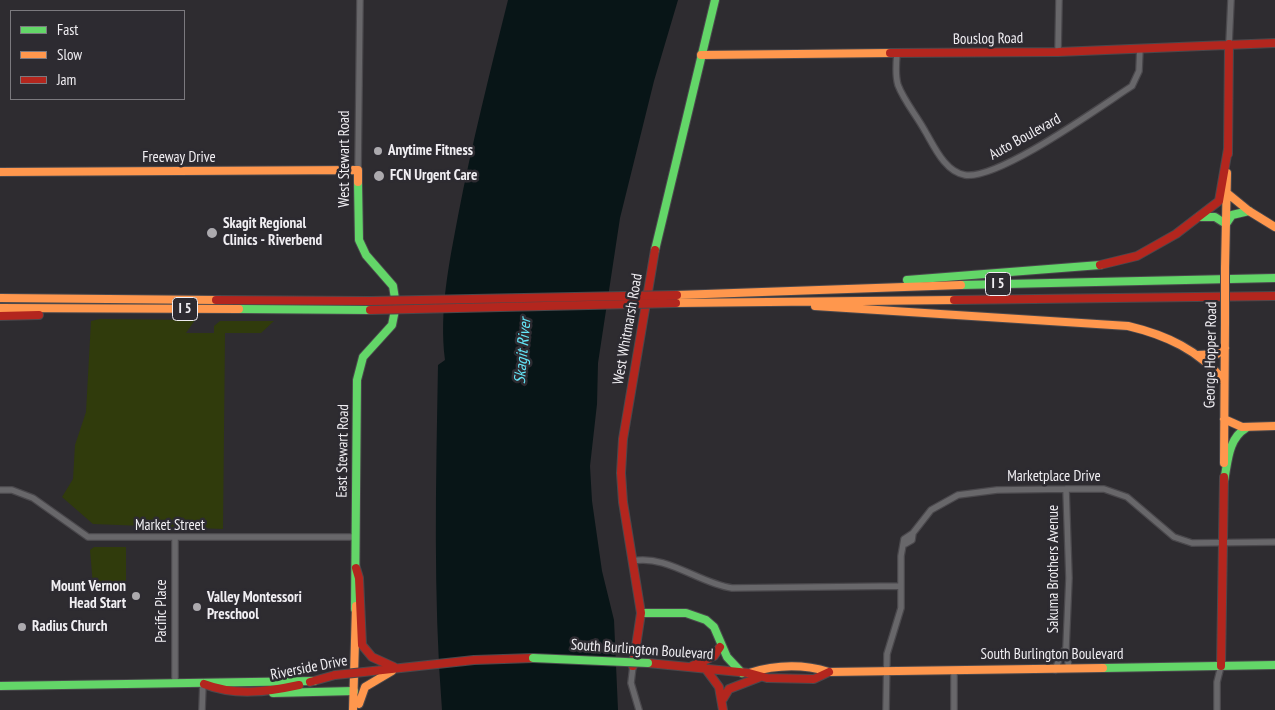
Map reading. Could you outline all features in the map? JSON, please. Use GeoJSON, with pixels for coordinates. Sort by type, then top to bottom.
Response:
{"type":"FeatureCollection","features":[{"type":"Feature","properties":{"kind":"main road","name":"West Whitmarsh Road"},"geometry":{"type":"LineString","coordinates":[[633,666],[641,613],[632,561],[621,473],[623,439],[660,224],[715,0]]}},
{"type":"Feature","properties":{"kind":"main road","name":"Bouslog Road"},"geometry":{"type":"LineString","coordinates":[[701,55],[1058,52],[1275,43]]}},
{"type":"Feature","properties":{"kind":"main road","name":"George Hopper Road"},"geometry":{"type":"LineString","coordinates":[[1221,666],[1229,44]]}},
{"type":"Feature","properties":{"kind":"main road"},"geometry":{"type":"LineString","coordinates":[[721,294],[1098,266],[1137,256],[1176,234],[1220,199],[1222,170],[1228,149]]}},
{"type":"Feature","properties":{"kind":"main road","name":"Freeway Drive"},"geometry":{"type":"LineString","coordinates":[[0,172],[358,170]]}},
{"type":"Feature","properties":{"kind":"main road","name":"West Stewart Road"},"geometry":{"type":"LineString","coordinates":[[358,170],[359,240],[366,255],[393,286],[396,305]]}},
{"type":"Feature","properties":{"kind":"main road"},"geometry":{"type":"LineString","coordinates":[[1227,193],[1249,211],[1275,227]]}},
{"type":"Feature","properties":{"kind":"main road"},"geometry":{"type":"LineString","coordinates":[[1199,217],[1215,217],[1226,224],[1227,219],[1233,214],[1249,211]]}},
{"type":"Feature","properties":{"kind":"main road","name":"I 5"},"geometry":{"type":"LineString","coordinates":[[0,308],[370,310],[677,299],[721,294],[949,285],[1275,278]]}},
{"type":"Feature","properties":{"kind":"main road"},"geometry":{"type":"LineString","coordinates":[[0,294],[45,298]]}},
{"type":"Feature","properties":{"kind":"main road","name":"I 5"},"geometry":{"type":"LineString","coordinates":[[0,298],[999,301],[1275,296]]}},
{"type":"Feature","properties":{"kind":"main road"},"geometry":{"type":"LineString","coordinates":[[767,301],[935,314],[1102,323],[1154,331],[1212,364],[1224,381]]}},
{"type":"Feature","properties":{"kind":"main road","name":"East Stewart Road"},"geometry":{"type":"LineString","coordinates":[[353,710],[357,380],[363,357],[392,325],[396,305]]}},
{"type":"Feature","properties":{"kind":"main road"},"geometry":{"type":"LineString","coordinates":[[0,316],[94,314],[147,308]]}},
{"type":"Feature","properties":{"kind":"main road"},"geometry":{"type":"LineString","coordinates":[[1197,355],[1217,354],[1225,348]]}},
{"type":"Feature","properties":{"kind":"main road"},"geometry":{"type":"LineString","coordinates":[[1224,418],[1231,424],[1246,428],[1275,426]]}},
{"type":"Feature","properties":{"kind":"main road"},"geometry":{"type":"LineString","coordinates":[[1224,481],[1231,444],[1238,433],[1246,428]]}},
{"type":"Feature","properties":{"kind":"main road"},"geometry":{"type":"LineString","coordinates":[[356,566],[359,578],[362,645],[366,653],[378,661],[399,668]]}},
{"type":"Feature","properties":{"kind":"main road"},"geometry":{"type":"LineString","coordinates":[[641,613],[685,612],[699,615],[713,627],[720,647],[731,664],[746,673]]}},
{"type":"Feature","properties":{"kind":"main road"},"geometry":{"type":"LineString","coordinates":[[690,667],[714,656],[720,647]]}},
{"type":"Feature","properties":{"kind":"main road","name":"Riverside Drive"},"geometry":{"type":"LineString","coordinates":[[0,686],[202,683],[215,689],[252,691],[282,689],[335,675],[474,660],[533,658]]}},
{"type":"Feature","properties":{"kind":"main road","name":"South Burlington Boulevard"},"geometry":{"type":"LineString","coordinates":[[533,658],[648,663],[746,673],[762,677],[814,679],[829,672]]}},
{"type":"Feature","properties":{"kind":"main road","name":"South Burlington Boulevard"},"geometry":{"type":"LineString","coordinates":[[746,673],[777,667],[813,667],[829,672],[887,672],[1275,665]]}},
{"type":"Feature","properties":{"kind":"main road"},"geometry":{"type":"LineString","coordinates":[[358,710],[359,696],[366,685],[399,668]]}},
{"type":"Feature","properties":{"kind":"main road"},"geometry":{"type":"LineString","coordinates":[[705,668],[717,681],[723,699],[723,710]]}},
{"type":"Feature","properties":{"kind":"main road"},"geometry":{"type":"LineString","coordinates":[[723,699],[729,689],[762,677]]}},
{"type":"Feature","properties":{"kind":"main road"},"geometry":{"type":"LineString","coordinates":[[202,683],[314,681]]}},
{"type":"Feature","properties":{"kind":"main road"},"geometry":{"type":"LineString","coordinates":[[252,691],[285,694],[354,690]]}},
{"type":"Feature","properties":{"kind":"street","name":"West Stewart Road"},"geometry":{"type":"LineString","coordinates":[[358,170],[360,0]]}},
{"type":"Feature","properties":{"kind":"street"},"geometry":{"type":"LineString","coordinates":[[1058,52],[1059,0]]}},
{"type":"Feature","properties":{"kind":"street"},"geometry":{"type":"LineString","coordinates":[[1229,44],[1231,0]]}},
{"type":"Feature","properties":{"kind":"street","name":"Auto Boulevard"},"geometry":{"type":"LineString","coordinates":[[897,54],[898,84],[941,157],[953,170],[964,175],[988,171],[1025,154],[1132,86],[1139,71],[1140,48]]}},
{"type":"Feature","properties":{"kind":"street","name":"Sakuma Brothers Avenue"},"geometry":{"type":"LineString","coordinates":[[1066,489],[1069,578],[1066,648],[1069,670]]}},
{"type":"Feature","properties":{"kind":"street","name":"Marketplace Drive"},"geometry":{"type":"LineString","coordinates":[[901,586],[901,556],[905,544],[904,539],[913,533],[930,510],[958,495],[997,490],[1104,489],[1132,500],[1178,540],[1192,543],[1275,542]]}},
{"type":"Feature","properties":{"kind":"street","name":"Market Street"},"geometry":{"type":"LineString","coordinates":[[0,490],[12,490],[33,498],[88,537],[355,537]]}},
{"type":"Feature","properties":{"kind":"street","name":"Pacific Place"},"geometry":{"type":"LineString","coordinates":[[175,538],[175,684]]}},
{"type":"Feature","properties":{"kind":"street"},"geometry":{"type":"LineString","coordinates":[[632,561],[654,560],[710,582],[732,588],[901,586],[901,608],[887,654],[886,710]]}},
{"type":"Feature","properties":{"kind":"street","name":"Sakuma Brothers Avenue"},"geometry":{"type":"LineString","coordinates":[[1055,670],[1066,648]]}},
{"type":"Feature","properties":{"kind":"street"},"geometry":{"type":"LineString","coordinates":[[633,666],[631,683],[639,710]]}},
{"type":"Feature","properties":{"kind":"street"},"geometry":{"type":"LineString","coordinates":[[1217,710],[1217,682],[1221,666]]}},
{"type":"Feature","properties":{"kind":"street"},"geometry":{"type":"LineString","coordinates":[[954,670],[954,710]]}},
{"type":"Feature","properties":{"kind":"street"},"geometry":{"type":"LineString","coordinates":[[202,683],[202,710]]}},
{"type":"Feature","properties":{"kind":"green space"},"geometry":{"type":"Polygon","coordinates":[[[100,319],[195,320],[186,333],[214,333],[214,326],[220,321],[274,321],[261,333],[225,333],[223,529],[93,524],[62,497],[73,479],[75,445],[86,412],[91,321],[100,319]]]}},
{"type":"Feature","properties":{"kind":"green space"},"geometry":{"type":"Polygon","coordinates":[[[94,547],[126,547],[126,585],[115,583],[93,585],[90,550],[94,547]]]}},
{"type":"Feature","properties":{"kind":"water","name":"Skagit River"},"geometry":{"type":"Polygon","coordinates":[[[508,0],[678,0],[654,81],[620,218],[598,363],[597,404],[590,466],[592,501],[602,571],[614,620],[618,710],[442,710],[436,581],[438,365],[445,360],[443,342],[444,306],[448,270],[458,216],[475,135],[508,0]]]}},
{"type":"Feature","properties":{"kind":"traffic: fast"},"geometry":{"type":"LineString","coordinates":[[655,250],[715,0]]}},
{"type":"Feature","properties":{"kind":"traffic: fast"},"geometry":{"type":"LineString","coordinates":[[355,609],[357,380],[363,357],[392,325],[396,305],[393,286],[366,255],[359,240],[358,182]]}},
{"type":"Feature","properties":{"kind":"traffic: fast"},"geometry":{"type":"LineString","coordinates":[[1199,217],[1215,217],[1226,224],[1232,215],[1249,211]]}},
{"type":"Feature","properties":{"kind":"traffic: fast"},"geometry":{"type":"LineString","coordinates":[[907,280],[1100,265]]}},
{"type":"Feature","properties":{"kind":"traffic: fast"},"geometry":{"type":"LineString","coordinates":[[961,285],[1275,278]]}},
{"type":"Feature","properties":{"kind":"traffic: fast"},"geometry":{"type":"LineString","coordinates":[[239,309],[370,310]]}},
{"type":"Feature","properties":{"kind":"traffic: fast"},"geometry":{"type":"LineString","coordinates":[[1224,481],[1232,444],[1246,428]]}},
{"type":"Feature","properties":{"kind":"traffic: fast"},"geometry":{"type":"LineString","coordinates":[[641,613],[686,613],[706,620],[714,627],[727,657],[742,673]]}},
{"type":"Feature","properties":{"kind":"traffic: fast"},"geometry":{"type":"LineString","coordinates":[[533,658],[648,663]]}},
{"type":"Feature","properties":{"kind":"traffic: fast"},"geometry":{"type":"LineString","coordinates":[[1103,668],[1275,665]]}},
{"type":"Feature","properties":{"kind":"traffic: fast"},"geometry":{"type":"LineString","coordinates":[[0,686],[314,681]]}},
{"type":"Feature","properties":{"kind":"traffic: fast"},"geometry":{"type":"LineString","coordinates":[[273,693],[354,691]]}},
{"type":"Feature","properties":{"kind":"traffic: slow"},"geometry":{"type":"LineString","coordinates":[[701,55],[890,53]]}},
{"type":"Feature","properties":{"kind":"traffic: slow"},"geometry":{"type":"LineString","coordinates":[[0,172],[358,170],[358,182]]}},
{"type":"Feature","properties":{"kind":"traffic: slow"},"geometry":{"type":"LineString","coordinates":[[1225,268],[1227,173]]}},
{"type":"Feature","properties":{"kind":"traffic: slow"},"geometry":{"type":"LineString","coordinates":[[1227,193],[1249,211],[1275,227]]}},
{"type":"Feature","properties":{"kind":"traffic: slow"},"geometry":{"type":"LineString","coordinates":[[1225,268],[1225,323]]}},
{"type":"Feature","properties":{"kind":"traffic: slow"},"geometry":{"type":"LineString","coordinates":[[677,295],[961,285]]}},
{"type":"Feature","properties":{"kind":"traffic: slow"},"geometry":{"type":"LineString","coordinates":[[0,298],[216,300]]}},
{"type":"Feature","properties":{"kind":"traffic: slow"},"geometry":{"type":"LineString","coordinates":[[676,303],[954,300]]}},
{"type":"Feature","properties":{"kind":"traffic: slow"},"geometry":{"type":"LineString","coordinates":[[815,306],[1128,326],[1156,334],[1181,345],[1204,361],[1224,381]]}},
{"type":"Feature","properties":{"kind":"traffic: slow"},"geometry":{"type":"LineString","coordinates":[[0,308],[239,309]]}},
{"type":"Feature","properties":{"kind":"traffic: slow"},"geometry":{"type":"LineString","coordinates":[[1224,463],[1225,323]]}},
{"type":"Feature","properties":{"kind":"traffic: slow"},"geometry":{"type":"LineString","coordinates":[[1198,355],[1217,354],[1225,348]]}},
{"type":"Feature","properties":{"kind":"traffic: slow"},"geometry":{"type":"LineString","coordinates":[[1224,419],[1242,427],[1275,426]]}},
{"type":"Feature","properties":{"kind":"traffic: slow"},"geometry":{"type":"LineString","coordinates":[[353,710],[356,606]]}},
{"type":"Feature","properties":{"kind":"traffic: slow"},"geometry":{"type":"LineString","coordinates":[[749,673],[789,666],[829,672],[1103,668]]}},
{"type":"Feature","properties":{"kind":"traffic: slow"},"geometry":{"type":"LineString","coordinates":[[359,704],[365,687],[392,671]]}},
{"type":"Feature","properties":{"kind":"traffic: jam"},"geometry":{"type":"LineString","coordinates":[[890,53],[1058,52],[1275,43]]}},
{"type":"Feature","properties":{"kind":"traffic: jam"},"geometry":{"type":"LineString","coordinates":[[1228,154],[1229,44]]}},
{"type":"Feature","properties":{"kind":"traffic: jam"},"geometry":{"type":"LineString","coordinates":[[1100,265],[1137,256],[1176,234],[1219,201],[1228,149]]}},
{"type":"Feature","properties":{"kind":"traffic: jam"},"geometry":{"type":"LineString","coordinates":[[633,666],[641,613],[623,502],[621,473],[623,439],[655,250]]}},
{"type":"Feature","properties":{"kind":"traffic: jam"},"geometry":{"type":"LineString","coordinates":[[370,301],[677,295]]}},
{"type":"Feature","properties":{"kind":"traffic: jam"},"geometry":{"type":"LineString","coordinates":[[954,300],[1275,296]]}},
{"type":"Feature","properties":{"kind":"traffic: jam"},"geometry":{"type":"LineString","coordinates":[[216,300],[370,301]]}},
{"type":"Feature","properties":{"kind":"traffic: jam"},"geometry":{"type":"LineString","coordinates":[[370,310],[676,303]]}},
{"type":"Feature","properties":{"kind":"traffic: jam"},"geometry":{"type":"LineString","coordinates":[[0,316],[39,315]]}},
{"type":"Feature","properties":{"kind":"traffic: jam"},"geometry":{"type":"LineString","coordinates":[[1221,666],[1224,477]]}},
{"type":"Feature","properties":{"kind":"traffic: jam"},"geometry":{"type":"LineString","coordinates":[[356,568],[359,578],[362,645],[372,657],[394,667]]}},
{"type":"Feature","properties":{"kind":"traffic: jam"},"geometry":{"type":"LineString","coordinates":[[692,666],[714,656],[720,647]]}},
{"type":"Feature","properties":{"kind":"traffic: jam"},"geometry":{"type":"LineString","coordinates":[[364,672],[474,660],[533,658]]}},
{"type":"Feature","properties":{"kind":"traffic: jam"},"geometry":{"type":"LineString","coordinates":[[648,663],[749,673],[767,678],[814,679],[829,672]]}},
{"type":"Feature","properties":{"kind":"traffic: jam"},"geometry":{"type":"LineString","coordinates":[[705,668],[719,687],[723,710]]}},
{"type":"Feature","properties":{"kind":"traffic: jam"},"geometry":{"type":"LineString","coordinates":[[335,675],[364,672]]}},
{"type":"Feature","properties":{"kind":"traffic: jam"},"geometry":{"type":"LineString","coordinates":[[310,682],[335,675]]}},
{"type":"Feature","properties":{"kind":"traffic: jam"},"geometry":{"type":"LineString","coordinates":[[723,699],[729,689],[760,677]]}},
{"type":"Feature","properties":{"kind":"traffic: jam"},"geometry":{"type":"LineString","coordinates":[[204,684],[227,690],[251,692],[299,685]]}},
{"type":"Feature","properties":{"kind":"place","name":"Anytime Fitness"},"geometry":{"type":"Point","coordinates":[378,151]}},
{"type":"Feature","properties":{"kind":"place","name":"FCN Urgent Care"},"geometry":{"type":"Point","coordinates":[379,176]}},
{"type":"Feature","properties":{"kind":"place","name":"Skagit Regional Clinics - Riverbend"},"geometry":{"type":"Point","coordinates":[212,233]}},
{"type":"Feature","properties":{"kind":"place","name":"Mount Vernon Head Start"},"geometry":{"type":"Point","coordinates":[136,596]}},
{"type":"Feature","properties":{"kind":"place","name":"Valley Montessori Preschool"},"geometry":{"type":"Point","coordinates":[197,607]}},
{"type":"Feature","properties":{"kind":"place","name":"Radius Church"},"geometry":{"type":"Point","coordinates":[22,627]}}]}
